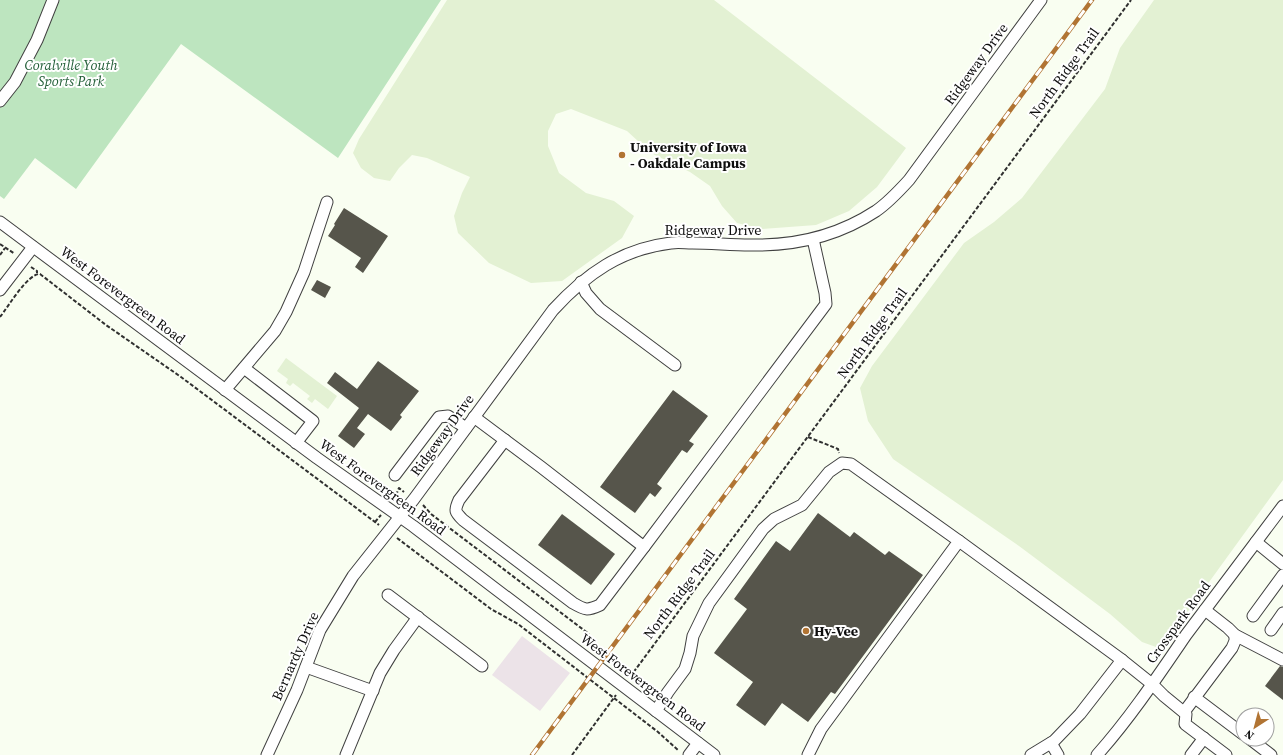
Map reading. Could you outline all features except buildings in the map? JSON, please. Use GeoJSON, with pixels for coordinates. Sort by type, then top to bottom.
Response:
{"type":"FeatureCollection","features":[{"type":"Feature","properties":{"kind":"street"},"geometry":{"type":"LineString","coordinates":[[0,101],[15,82],[37,40],[53,0]]}},
{"type":"Feature","properties":{"kind":"street","name":"Ridgeway Drive"},"geometry":{"type":"LineString","coordinates":[[401,517],[553,310],[571,290],[589,275],[612,261],[634,251],[672,242],[778,245],[813,238],[842,229],[877,210],[893,197],[909,180],[1041,0]]}},
{"type":"Feature","properties":{"kind":"street"},"geometry":{"type":"LineString","coordinates":[[225,390],[275,331],[286,312],[304,272],[326,202]]}},
{"type":"Feature","properties":{"kind":"street","name":"West Forevergreen Road"},"geometry":{"type":"LineString","coordinates":[[0,222],[296,443],[401,517],[714,755]]}},
{"type":"Feature","properties":{"kind":"street"},"geometry":{"type":"LineString","coordinates":[[505,440],[458,500],[455,507],[456,513],[463,520],[573,604],[584,610],[590,610],[600,605],[826,304],[813,238]]}},
{"type":"Feature","properties":{"kind":"street"},"geometry":{"type":"LineString","coordinates":[[0,290],[32,247]]}},
{"type":"Feature","properties":{"kind":"street"},"geometry":{"type":"LineString","coordinates":[[581,282],[586,293],[600,309],[675,365]]}},
{"type":"Feature","properties":{"kind":"street"},"geometry":{"type":"LineString","coordinates":[[244,368],[313,421],[296,443]]}},
{"type":"Feature","properties":{"kind":"street"},"geometry":{"type":"LineString","coordinates":[[395,475],[438,417],[448,416],[466,428]]}},
{"type":"Feature","properties":{"kind":"street"},"geometry":{"type":"LineString","coordinates":[[474,417],[644,547]]}},
{"type":"Feature","properties":{"kind":"street"},"geometry":{"type":"LineString","coordinates":[[656,711],[685,669],[693,636],[709,603],[763,529],[774,519],[802,505],[829,472],[842,463],[851,464],[857,468],[1122,660],[1186,714],[1185,724],[1226,755]]}},
{"type":"Feature","properties":{"kind":"street","name":"Crosspark Road"},"geometry":{"type":"LineString","coordinates":[[1097,755],[1152,684],[1283,506]]}},
{"type":"Feature","properties":{"kind":"street","name":"Bernardy Drive"},"geometry":{"type":"LineString","coordinates":[[267,755],[297,690],[320,630],[354,576],[401,517]]}},
{"type":"Feature","properties":{"kind":"street"},"geometry":{"type":"LineString","coordinates":[[808,755],[821,729],[958,541]]}},
{"type":"Feature","properties":{"kind":"street"},"geometry":{"type":"LineString","coordinates":[[1253,616],[1283,572],[1256,542]]}},
{"type":"Feature","properties":{"kind":"street"},"geometry":{"type":"LineString","coordinates":[[388,595],[482,666]]}},
{"type":"Feature","properties":{"kind":"street"},"geometry":{"type":"LineString","coordinates":[[1205,610],[1235,635],[1283,660]]}},
{"type":"Feature","properties":{"kind":"street"},"geometry":{"type":"LineString","coordinates":[[1271,630],[1283,613]]}},
{"type":"Feature","properties":{"kind":"street"},"geometry":{"type":"LineString","coordinates":[[346,755],[384,667],[418,617]]}},
{"type":"Feature","properties":{"kind":"street"},"geometry":{"type":"LineString","coordinates":[[1184,712],[1232,648],[1235,641],[1235,635]]}},
{"type":"Feature","properties":{"kind":"street"},"geometry":{"type":"LineString","coordinates":[[1031,755],[1051,743],[1080,714],[1122,660]]}},
{"type":"Feature","properties":{"kind":"street"},"geometry":{"type":"LineString","coordinates":[[306,667],[373,691]]}},
{"type":"Feature","properties":{"kind":"street"},"geometry":{"type":"LineString","coordinates":[[1194,698],[1235,728]]}},
{"type":"Feature","properties":{"kind":"street"},"geometry":{"type":"LineString","coordinates":[[1191,755],[1204,738]]}},
{"type":"Feature","properties":{"kind":"street"},"geometry":{"type":"LineString","coordinates":[[689,755],[698,743]]}},
{"type":"Feature","properties":{"kind":"street"},"geometry":{"type":"LineString","coordinates":[[1051,743],[1058,755]]}},
{"type":"Feature","properties":{"kind":"street"},"geometry":{"type":"LineString","coordinates":[[1260,747],[1271,755]]}},
{"type":"Feature","properties":{"kind":"path","name":"North Ridge Trail"},"geometry":{"type":"LineString","coordinates":[[629,678],[1130,0]]}},
{"type":"Feature","properties":{"kind":"path"},"geometry":{"type":"LineString","coordinates":[[0,244],[10,250]]}},
{"type":"Feature","properties":{"kind":"path"},"geometry":{"type":"LineString","coordinates":[[0,255],[5,248]]}},
{"type":"Feature","properties":{"kind":"path"},"geometry":{"type":"LineString","coordinates":[[0,317],[29,278],[37,272],[43,275],[106,325],[181,377],[380,526]]}},
{"type":"Feature","properties":{"kind":"path"},"geometry":{"type":"LineString","coordinates":[[808,436],[838,449],[842,463]]}},
{"type":"Feature","properties":{"kind":"path"},"geometry":{"type":"LineString","coordinates":[[396,495],[399,488],[404,492]]}},
{"type":"Feature","properties":{"kind":"path"},"geometry":{"type":"LineString","coordinates":[[423,505],[432,514],[589,634]]}},
{"type":"Feature","properties":{"kind":"path"},"geometry":{"type":"LineString","coordinates":[[376,522],[382,514]]}},
{"type":"Feature","properties":{"kind":"path"},"geometry":{"type":"LineString","coordinates":[[398,538],[491,609],[518,624],[658,732],[676,748]]}},
{"type":"Feature","properties":{"kind":"path"},"geometry":{"type":"LineString","coordinates":[[572,755],[619,691]]}},
{"type":"Feature","properties":{"kind":"shaded area"},"geometry":{"type":"Polygon","coordinates":[[[522,636],[570,673],[540,711],[492,675],[522,636]]]}},
{"type":"Feature","properties":{"kind":"green space","name":"Coralville Youth Sports Park"},"geometry":{"type":"Polygon","coordinates":[[[0,0],[441,0],[338,158],[181,44],[76,189],[35,158],[4,199],[0,196],[0,0]]]}},
{"type":"Feature","properties":{"kind":"green space","name":"University of Iowa - Oakdale Campus"},"geometry":{"type":"Polygon","coordinates":[[[447,0],[714,0],[906,148],[877,187],[849,211],[816,225],[762,229],[737,223],[722,206],[710,186],[690,172],[651,153],[627,131],[571,109],[556,114],[548,131],[548,146],[559,173],[586,193],[614,201],[634,216],[622,238],[562,281],[531,283],[489,263],[458,233],[454,216],[462,193],[470,177],[427,158],[412,155],[399,168],[390,181],[374,178],[361,168],[353,153],[359,139],[447,0]]]}},
{"type":"Feature","properties":{"kind":"green space"},"geometry":{"type":"Polygon","coordinates":[[[1154,0],[1283,0],[1283,480],[1170,636],[1156,647],[1142,642],[1110,614],[1019,546],[893,459],[868,421],[860,388],[872,366],[964,243],[994,222],[1022,198],[1105,89],[1120,48],[1154,0]]]}},
{"type":"Feature","properties":{"kind":"green space"},"geometry":{"type":"Polygon","coordinates":[[[286,358],[337,396],[328,409],[315,399],[312,403],[307,399],[310,396],[293,383],[290,386],[286,383],[288,379],[277,371],[286,358]]]}},
{"type":"Feature","properties":{"kind":"railway"},"geometry":{"type":"LineString","coordinates":[[532,755],[1092,0]]}},
{"type":"Feature","properties":{"kind":"place","name":"University of Iowa - Oakdale Campus"},"geometry":{"type":"Point","coordinates":[622,155]}},
{"type":"Feature","properties":{"kind":"place","name":"Hy-Vee"},"geometry":{"type":"Point","coordinates":[806,631]}}]}
